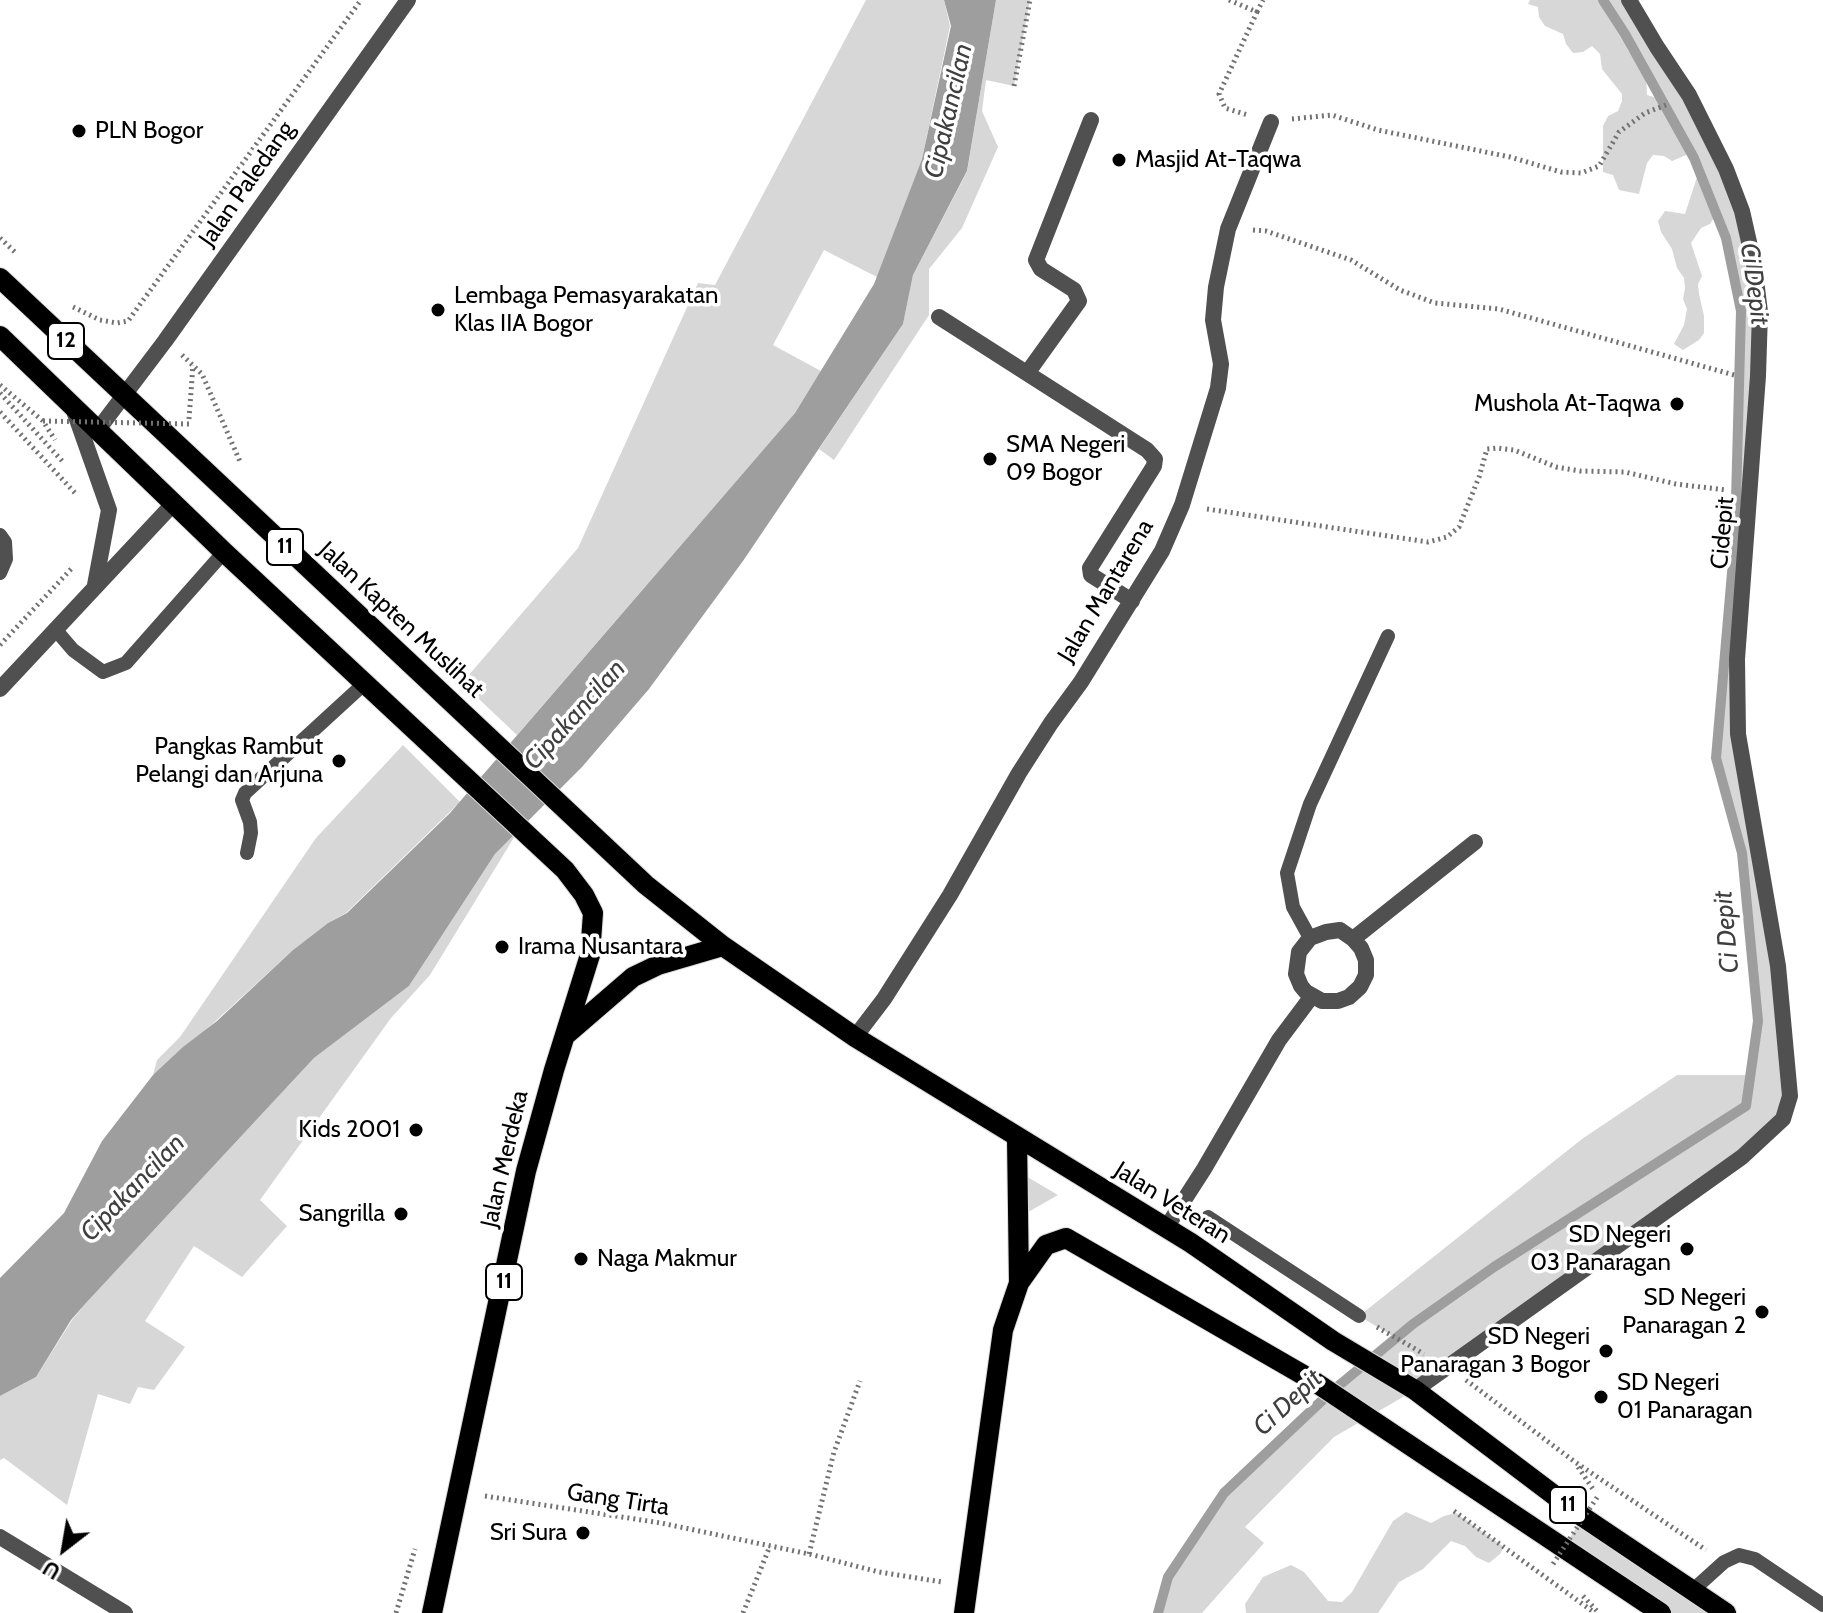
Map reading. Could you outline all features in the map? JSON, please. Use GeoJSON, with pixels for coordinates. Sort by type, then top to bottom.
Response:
{"type":"FeatureCollection","features":[{"type":"Feature","properties":{"kind":"main road","name":"Jalan Kapten Muslihat"},"geometry":{"type":"LineString","coordinates":[[4,282],[592,834]]}},
{"type":"Feature","properties":{"kind":"main road","name":"12"},"geometry":{"type":"LineString","coordinates":[[0,336],[174,503]]}},
{"type":"Feature","properties":{"kind":"main road","name":"11"},"geometry":{"type":"LineString","coordinates":[[174,503],[365,683]]}},
{"type":"Feature","properties":{"kind":"main road","name":"Jalan Merdeka"},"geometry":{"type":"LineString","coordinates":[[365,683],[565,870],[593,913],[590,955],[526,1171],[432,1613]]}},
{"type":"Feature","properties":{"kind":"main road","name":"Jalan Veteran"},"geometry":{"type":"LineString","coordinates":[[592,834],[646,885],[723,946],[855,1037],[1166,1228],[1333,1341],[1415,1390],[1583,1517],[1726,1613]]}},
{"type":"Feature","properties":{"kind":"main road"},"geometry":{"type":"LineString","coordinates":[[567,1034],[633,977],[658,965],[723,946]]}},
{"type":"Feature","properties":{"kind":"main road","name":"11"},"geometry":{"type":"LineString","coordinates":[[1017,1138],[1019,1283]]}},
{"type":"Feature","properties":{"kind":"main road","name":"11"},"geometry":{"type":"LineString","coordinates":[[964,1613],[1003,1330],[1019,1283],[1046,1245],[1066,1238],[1312,1380],[1661,1613]]}},
{"type":"Feature","properties":{"kind":"street","name":"Jalan Paledang"},"geometry":{"type":"LineString","coordinates":[[97,431],[408,0]]}},
{"type":"Feature","properties":{"kind":"street","name":"Cidepit"},"geometry":{"type":"LineString","coordinates":[[1450,1368],[1742,1157],[1783,1119],[1790,1096],[1778,966],[1738,734],[1737,659],[1759,363],[1760,312],[1754,264],[1742,211],[1727,171],[1689,95],[1629,0]]}},
{"type":"Feature","properties":{"kind":"street"},"geometry":{"type":"LineString","coordinates":[[1028,372],[1079,301],[1074,290],[1041,269],[1036,260],[1091,120]]}},
{"type":"Feature","properties":{"kind":"street","name":"Jalan Mantarena"},"geometry":{"type":"LineString","coordinates":[[855,1037],[884,999],[950,895],[1019,773],[1081,682],[1162,551],[1182,505],[1218,388],[1221,364],[1213,320],[1216,287],[1228,229],[1271,122]]}},
{"type":"Feature","properties":{"kind":"street"},"geometry":{"type":"LineString","coordinates":[[939,317],[1147,450],[1155,459],[1154,466],[1090,568],[1091,575],[1132,601]]}},
{"type":"Feature","properties":{"kind":"street"},"geometry":{"type":"LineString","coordinates":[[72,407],[109,510],[94,587]]}},
{"type":"Feature","properties":{"kind":"street"},"geometry":{"type":"LineString","coordinates":[[0,689],[174,503]]}},
{"type":"Feature","properties":{"kind":"street"},"geometry":{"type":"LineString","coordinates":[[1353,939],[1475,842]]}},
{"type":"Feature","properties":{"kind":"street"},"geometry":{"type":"LineString","coordinates":[[1340,930],[1353,939],[1366,960],[1366,975],[1360,987],[1349,997],[1322,1001],[1301,986],[1296,974],[1299,952],[1310,938],[1340,930]]}},
{"type":"Feature","properties":{"kind":"street"},"geometry":{"type":"LineString","coordinates":[[1166,1228],[1279,1040],[1312,996]]}},
{"type":"Feature","properties":{"kind":"street"},"geometry":{"type":"LineString","coordinates":[[1415,1390],[1450,1368]]}},
{"type":"Feature","properties":{"kind":"street"},"geometry":{"type":"LineString","coordinates":[[0,1537],[125,1613]]}},
{"type":"Feature","properties":{"kind":"lane"},"geometry":{"type":"LineString","coordinates":[[0,535],[5,542],[6,559],[0,573]]}},
{"type":"Feature","properties":{"kind":"lane"},"geometry":{"type":"LineString","coordinates":[[55,629],[73,650],[103,672],[126,663],[224,552]]}},
{"type":"Feature","properties":{"kind":"lane"},"geometry":{"type":"LineString","coordinates":[[1310,938],[1293,907],[1287,873],[1310,804],[1388,636]]}},
{"type":"Feature","properties":{"kind":"lane"},"geometry":{"type":"LineString","coordinates":[[247,853],[251,833],[250,822],[243,808],[245,793],[365,683]]}},
{"type":"Feature","properties":{"kind":"lane"},"geometry":{"type":"LineString","coordinates":[[1208,1217],[1359,1316]]}},
{"type":"Feature","properties":{"kind":"lane"},"geometry":{"type":"LineString","coordinates":[[1693,1590],[1724,1562],[1739,1555],[1755,1559],[1823,1605]]}},
{"type":"Feature","properties":{"kind":"path"},"geometry":{"type":"LineString","coordinates":[[69,304],[89,317],[117,323],[128,321],[361,0]]}},
{"type":"Feature","properties":{"kind":"path"},"geometry":{"type":"LineString","coordinates":[[1014,86],[1030,0]]}},
{"type":"Feature","properties":{"kind":"path"},"geometry":{"type":"LineString","coordinates":[[1229,0],[1257,12]]}},
{"type":"Feature","properties":{"kind":"path"},"geometry":{"type":"LineString","coordinates":[[1263,0],[1219,94],[1225,108],[1271,122],[1332,115],[1378,130],[1510,157],[1561,172],[1581,173],[1599,166],[1619,132],[1645,113],[1657,109]]}},
{"type":"Feature","properties":{"kind":"path"},"geometry":{"type":"LineString","coordinates":[[1228,229],[1266,231],[1351,260],[1400,290],[1435,303],[1499,309],[1732,375]]}},
{"type":"Feature","properties":{"kind":"path"},"geometry":{"type":"LineString","coordinates":[[0,238],[20,257]]}},
{"type":"Feature","properties":{"kind":"path"},"geometry":{"type":"LineString","coordinates":[[176,351],[202,374],[238,461],[249,472]]}},
{"type":"Feature","properties":{"kind":"path"},"geometry":{"type":"LineString","coordinates":[[189,424],[193,364]]}},
{"type":"Feature","properties":{"kind":"path"},"geometry":{"type":"LineString","coordinates":[[0,385],[43,421],[69,460]]}},
{"type":"Feature","properties":{"kind":"path"},"geometry":{"type":"LineString","coordinates":[[0,393],[72,472]]}},
{"type":"Feature","properties":{"kind":"path"},"geometry":{"type":"LineString","coordinates":[[0,412],[82,500]]}},
{"type":"Feature","properties":{"kind":"path"},"geometry":{"type":"LineString","coordinates":[[43,421],[189,424],[198,432]]}},
{"type":"Feature","properties":{"kind":"path"},"geometry":{"type":"LineString","coordinates":[[1182,505],[1428,542],[1447,537],[1459,527],[1487,449],[1498,448],[1568,469],[1625,472],[1676,484],[1728,490]]}},
{"type":"Feature","properties":{"kind":"path"},"geometry":{"type":"LineString","coordinates":[[0,645],[80,557]]}},
{"type":"Feature","properties":{"kind":"path"},"geometry":{"type":"LineString","coordinates":[[1381,1329],[1431,1358]]}},
{"type":"Feature","properties":{"kind":"path"},"geometry":{"type":"LineString","coordinates":[[1450,1368],[1575,1462],[1724,1562]]}},
{"type":"Feature","properties":{"kind":"path"},"geometry":{"type":"LineString","coordinates":[[809,1554],[834,1452],[860,1381]]}},
{"type":"Feature","properties":{"kind":"path"},"geometry":{"type":"LineString","coordinates":[[1553,1564],[1598,1496],[1575,1462]]}},
{"type":"Feature","properties":{"kind":"path","name":"Gang Tirta"},"geometry":{"type":"LineString","coordinates":[[460,1491],[661,1523],[879,1572],[967,1586]]}},
{"type":"Feature","properties":{"kind":"path"},"geometry":{"type":"LineString","coordinates":[[1453,1511],[1595,1613]]}},
{"type":"Feature","properties":{"kind":"path"},"geometry":{"type":"LineString","coordinates":[[743,1613],[770,1546]]}},
{"type":"Feature","properties":{"kind":"shaded area"},"geometry":{"type":"Polygon","coordinates":[[[866,0],[944,0],[950,26],[922,159],[877,277],[824,250],[773,345],[821,371],[795,413],[517,735],[462,683],[578,548],[698,283],[715,285],[866,0]]]}},
{"type":"Feature","properties":{"kind":"shaded area"},"geometry":{"type":"Polygon","coordinates":[[[996,0],[1030,0],[1014,86],[986,80],[982,111],[998,147],[962,228],[929,269],[929,315],[834,460],[819,449],[903,324],[913,275],[967,172],[996,0]]]}},
{"type":"Feature","properties":{"kind":"shaded area"},"geometry":{"type":"Polygon","coordinates":[[[1530,0],[1631,0],[1726,169],[1760,312],[1738,685],[1778,966],[1783,1119],[1415,1390],[1334,1437],[1245,1527],[1264,1543],[1202,1613],[1158,1613],[1168,1577],[1224,1493],[1331,1392],[1396,1338],[1359,1316],[1582,1139],[1677,1075],[1750,1075],[1758,1021],[1742,853],[1716,758],[1738,421],[1741,311],[1726,238],[1716,214],[1691,243],[1702,276],[1698,284],[1704,333],[1683,350],[1674,344],[1684,325],[1687,309],[1683,299],[1684,278],[1658,221],[1665,211],[1685,214],[1699,171],[1691,153],[1672,161],[1653,155],[1647,163],[1639,194],[1619,190],[1613,175],[1603,172],[1603,126],[1608,116],[1618,111],[1622,94],[1602,69],[1600,54],[1592,46],[1583,52],[1573,53],[1563,34],[1545,26],[1539,17],[1538,7],[1528,4],[1530,0]],[[1619,27],[1628,50],[1646,75],[1647,95],[1657,98],[1670,122],[1673,122],[1619,27]]]}},
{"type":"Feature","properties":{"kind":"shaded area"},"geometry":{"type":"Polygon","coordinates":[[[403,745],[460,802],[346,913],[293,950],[207,1029],[193,1050],[153,1075],[157,1060],[180,1037],[316,838],[403,745]]]}},
{"type":"Feature","properties":{"kind":"shaded area"},"geometry":{"type":"Polygon","coordinates":[[[518,831],[430,975],[391,1018],[260,1200],[287,1226],[242,1277],[194,1246],[145,1321],[185,1347],[154,1390],[138,1387],[130,1404],[98,1394],[67,1505],[4,1458],[0,1460],[0,1396],[36,1377],[86,1303],[314,1058],[409,986],[495,854],[518,831]]]}},
{"type":"Feature","properties":{"kind":"shaded area"},"geometry":{"type":"Polygon","coordinates":[[[1024,1175],[1058,1195],[1023,1215],[1024,1175]]]}},
{"type":"Feature","properties":{"kind":"shaded area"},"geometry":{"type":"Polygon","coordinates":[[[1406,1512],[1431,1523],[1456,1513],[1504,1547],[1489,1563],[1476,1557],[1465,1546],[1451,1541],[1423,1569],[1399,1582],[1378,1613],[1246,1613],[1245,1604],[1263,1577],[1291,1565],[1304,1572],[1328,1601],[1342,1602],[1352,1592],[1393,1521],[1406,1512]]]}},
{"type":"Feature","properties":{"kind":"shaded area"},"geometry":{"type":"Polygon","coordinates":[[[1583,1517],[1725,1613],[1661,1613],[1562,1550],[1583,1517]]]}},
{"type":"Feature","properties":{"kind":"water","name":"Cipakancilan"},"geometry":{"type":"Polygon","coordinates":[[[944,0],[996,0],[967,171],[913,275],[903,324],[743,561],[649,689],[582,767],[495,854],[409,986],[314,1058],[71,1320],[36,1377],[0,1396],[0,1278],[64,1213],[102,1141],[153,1075],[293,950],[328,923],[347,913],[450,813],[795,413],[874,284],[922,159],[951,26],[944,0]]]}},
{"type":"Feature","properties":{"kind":"waterway","name":"Ci Depit"},"geometry":{"type":"LineString","coordinates":[[1158,1613],[1168,1577],[1224,1493],[1331,1392],[1413,1324],[1494,1267],[1746,1106],[1758,1021],[1742,853],[1716,758],[1735,538],[1741,311],[1726,238],[1694,158],[1603,0]]}},
{"type":"Feature","properties":{"kind":"place","name":"PLN Bogor"},"geometry":{"type":"Point","coordinates":[79,131]}},
{"type":"Feature","properties":{"kind":"place","name":"Masjid At-Taqwa"},"geometry":{"type":"Point","coordinates":[1119,160]}},
{"type":"Feature","properties":{"kind":"place","name":"Lembaga Pemasyarakatan Klas IIA Bogor"},"geometry":{"type":"Point","coordinates":[438,310]}},
{"type":"Feature","properties":{"kind":"place","name":"Mushola At-Taqwa"},"geometry":{"type":"Point","coordinates":[1677,404]}},
{"type":"Feature","properties":{"kind":"place","name":"SMA Negeri 09 Bogor"},"geometry":{"type":"Point","coordinates":[990,459]}},
{"type":"Feature","properties":{"kind":"place","name":"Pangkas Rambut Pelangi dan Arjuna"},"geometry":{"type":"Point","coordinates":[339,761]}},
{"type":"Feature","properties":{"kind":"place","name":"Irama Nusantara"},"geometry":{"type":"Point","coordinates":[502,947]}},
{"type":"Feature","properties":{"kind":"place","name":"Kids 2001"},"geometry":{"type":"Point","coordinates":[416,1130]}},
{"type":"Feature","properties":{"kind":"place","name":"Sangrilla"},"geometry":{"type":"Point","coordinates":[401,1214]}},
{"type":"Feature","properties":{"kind":"place","name":"SD Negeri 03 Panaragan"},"geometry":{"type":"Point","coordinates":[1687,1249]}},
{"type":"Feature","properties":{"kind":"place","name":"Naga Makmur"},"geometry":{"type":"Point","coordinates":[581,1259]}},
{"type":"Feature","properties":{"kind":"place","name":"SD Negeri Panaragan 2"},"geometry":{"type":"Point","coordinates":[1762,1312]}},
{"type":"Feature","properties":{"kind":"place","name":"SD Negeri Panaragan 3 Bogor"},"geometry":{"type":"Point","coordinates":[1606,1351]}},
{"type":"Feature","properties":{"kind":"place","name":"SD Negeri 01 Panaragan"},"geometry":{"type":"Point","coordinates":[1601,1397]}},
{"type":"Feature","properties":{"kind":"place","name":"Sri Sura"},"geometry":{"type":"Point","coordinates":[583,1533]}}]}
